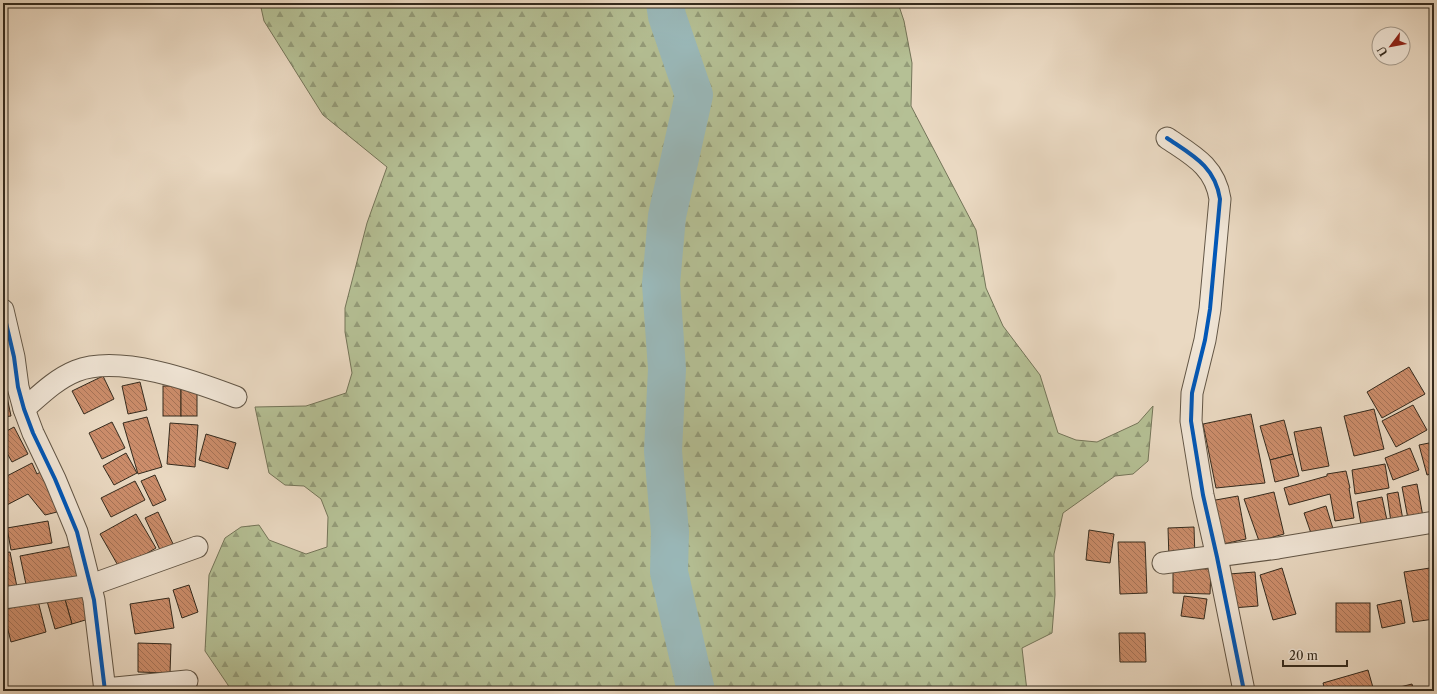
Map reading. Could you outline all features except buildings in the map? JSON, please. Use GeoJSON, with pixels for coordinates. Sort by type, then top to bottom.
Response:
{"type":"FeatureCollection","features":[{"type":"Feature","properties":{"kind":"street"},"geometry":{"type":"LineString","coordinates":[[1167,138],[1199,160],[1212,174],[1220,199],[1210,309],[1190,409],[1192,434],[1200,479],[1244,691]]}},
{"type":"Feature","properties":{"kind":"street"},"geometry":{"type":"LineString","coordinates":[[3,310],[9,357],[24,409],[33,433],[55,479],[77,532],[91,586],[105,690],[187,681]]}},
{"type":"Feature","properties":{"kind":"street"},"geometry":{"type":"LineString","coordinates":[[24,409],[44,391],[63,377],[76,371],[89,368],[135,367],[208,386],[236,397]]}},
{"type":"Feature","properties":{"kind":"street"},"geometry":{"type":"LineString","coordinates":[[1163,563],[1278,548],[1434,522]]}},
{"type":"Feature","properties":{"kind":"street"},"geometry":{"type":"LineString","coordinates":[[3,598],[91,586],[197,547]]}},
{"type":"Feature","properties":{"kind":"green space"},"geometry":{"type":"Polygon","coordinates":[[[260,3],[898,3],[904,21],[912,63],[911,106],[976,230],[986,288],[1003,326],[1040,375],[1058,433],[1076,440],[1097,442],[1138,423],[1153,406],[1148,461],[1133,474],[1115,476],[1063,513],[1054,554],[1055,595],[1052,633],[1022,648],[1027,691],[230,691],[228,685],[205,651],[209,575],[225,538],[241,527],[259,525],[269,540],[306,554],[327,547],[328,517],[321,499],[304,486],[285,485],[269,473],[255,407],[306,406],[346,393],[352,373],[345,332],[345,308],[367,223],[387,167],[323,115],[264,21],[260,3]]]}},
{"type":"Feature","properties":{"kind":"waterway"},"geometry":{"type":"LineString","coordinates":[[665,3],[667,16],[694,95],[667,216],[661,284],[667,369],[663,451],[670,532],[669,572],[696,691]]}},
{"type":"Feature","properties":{"kind":"cycle path"},"geometry":{"type":"LineString","coordinates":[[1167,138],[1201,162],[1208,170],[1213,178],[1220,199],[1210,309],[1205,340],[1192,393],[1191,421],[1203,495],[1244,691]]}},
{"type":"Feature","properties":{"kind":"cycle path"},"geometry":{"type":"LineString","coordinates":[[3,310],[14,357],[18,387],[24,409],[33,433],[55,479],[77,532],[94,600],[105,691]]}}]}
